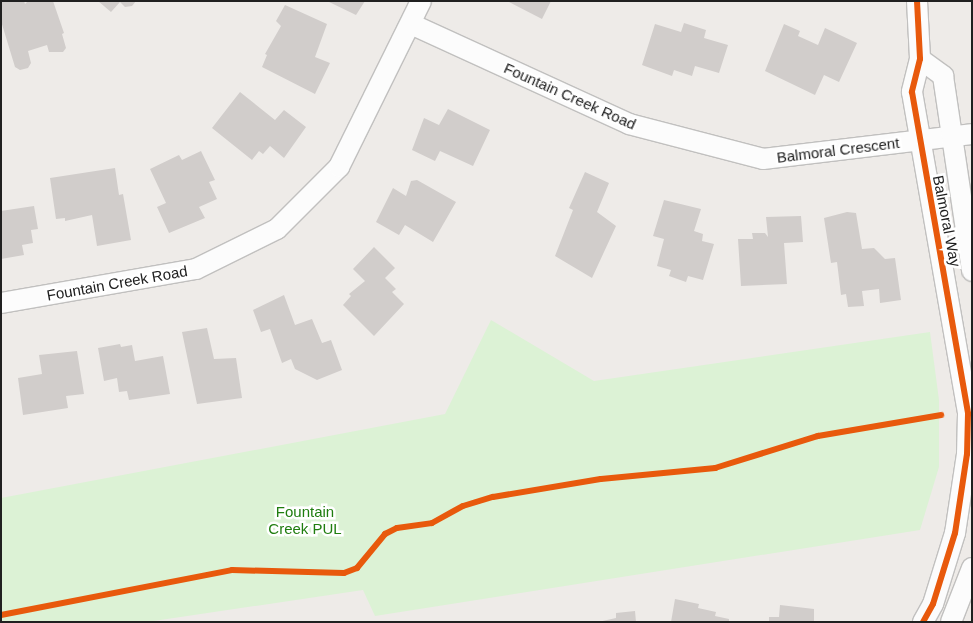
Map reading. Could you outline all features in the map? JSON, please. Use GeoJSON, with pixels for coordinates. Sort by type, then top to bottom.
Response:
{"type":"FeatureCollection","features":[{"type":"Feature","properties":{"kind":"street","name":"Fountain Creek Road"},"geometry":{"type":"LineString","coordinates":[[1,303],[196,269],[277,229],[339,167],[421,1]]}},
{"type":"Feature","properties":{"kind":"street"},"geometry":{"type":"LineString","coordinates":[[917,1],[920,59]]}},
{"type":"Feature","properties":{"kind":"street","name":"Fountain Creek Road"},"geometry":{"type":"LineString","coordinates":[[411,24],[629,124],[763,159]]}},
{"type":"Feature","properties":{"kind":"street","name":"Balmoral Way"},"geometry":{"type":"LineString","coordinates":[[923,622],[933,604],[955,533],[966,454],[968,414],[966,387],[918,140],[912,92],[920,59],[943,76],[972,271]]}},
{"type":"Feature","properties":{"kind":"street","name":"Balmoral Crescent"},"geometry":{"type":"LineString","coordinates":[[763,159],[918,140],[952,138],[972,134]]}},
{"type":"Feature","properties":{"kind":"street"},"geometry":{"type":"LineString","coordinates":[[950,622],[972,568]]}},
{"type":"Feature","properties":{"kind":"green space","name":"Fountain Creek PUL"},"geometry":{"type":"Polygon","coordinates":[[[491,320],[594,381],[930,332],[939,400],[939,467],[920,530],[375,616],[363,590],[147,622],[1,622],[1,498],[445,414],[491,320]]]}},
{"type":"Feature","properties":{"kind":"building"},"geometry":{"type":"Polygon","coordinates":[[[1,1],[24,1],[25,4],[28,1],[53,1],[64,33],[62,34],[66,48],[63,52],[49,52],[47,45],[28,51],[31,63],[28,68],[20,70],[15,67],[1,21],[1,1]]]}},
{"type":"Feature","properties":{"kind":"building"},"geometry":{"type":"Polygon","coordinates":[[[98,1],[136,1],[132,6],[125,7],[120,2],[111,12],[98,1]]]}},
{"type":"Feature","properties":{"kind":"building"},"geometry":{"type":"Polygon","coordinates":[[[327,1],[365,1],[356,15],[327,1]]]}},
{"type":"Feature","properties":{"kind":"building"},"geometry":{"type":"Polygon","coordinates":[[[507,1],[551,1],[542,19],[507,1]]]}},
{"type":"Feature","properties":{"kind":"building"},"geometry":{"type":"Polygon","coordinates":[[[285,5],[327,24],[315,57],[330,63],[315,94],[262,67],[267,55],[265,54],[281,26],[276,21],[285,5]]]}},
{"type":"Feature","properties":{"kind":"building"},"geometry":{"type":"Polygon","coordinates":[[[684,23],[706,30],[704,38],[728,45],[719,73],[695,66],[692,76],[674,70],[672,76],[642,65],[655,24],[681,32],[684,23]]]}},
{"type":"Feature","properties":{"kind":"building"},"geometry":{"type":"Polygon","coordinates":[[[784,24],[800,31],[798,36],[818,45],[825,28],[857,43],[839,82],[824,75],[815,95],[765,71],[784,24]]]}},
{"type":"Feature","properties":{"kind":"building"},"geometry":{"type":"Polygon","coordinates":[[[240,92],[275,120],[284,110],[306,127],[284,158],[270,146],[263,154],[259,151],[252,160],[212,128],[240,92]]]}},
{"type":"Feature","properties":{"kind":"building"},"geometry":{"type":"Polygon","coordinates":[[[448,109],[490,130],[473,166],[440,151],[435,161],[412,150],[424,118],[439,125],[448,109]]]}},
{"type":"Feature","properties":{"kind":"building"},"geometry":{"type":"Polygon","coordinates":[[[201,151],[215,180],[209,182],[217,199],[199,207],[205,218],[169,233],[157,207],[166,203],[150,169],[179,155],[182,160],[201,151]]]}},
{"type":"Feature","properties":{"kind":"building"},"geometry":{"type":"Polygon","coordinates":[[[115,168],[119,195],[123,194],[131,240],[97,246],[92,215],[65,221],[65,218],[56,219],[50,178],[115,168]]]}},
{"type":"Feature","properties":{"kind":"building"},"geometry":{"type":"Polygon","coordinates":[[[585,172],[609,183],[597,212],[616,226],[592,278],[555,256],[573,210],[569,208],[585,172]]]}},
{"type":"Feature","properties":{"kind":"building"},"geometry":{"type":"Polygon","coordinates":[[[417,180],[456,202],[433,242],[405,225],[399,235],[376,222],[393,188],[406,196],[411,181],[417,180]]]}},
{"type":"Feature","properties":{"kind":"building"},"geometry":{"type":"Polygon","coordinates":[[[664,200],[701,209],[694,231],[703,234],[702,241],[714,244],[703,280],[688,276],[686,282],[669,276],[671,270],[657,266],[664,239],[653,236],[664,200]]]}},
{"type":"Feature","properties":{"kind":"building"},"geometry":{"type":"Polygon","coordinates":[[[34,206],[38,229],[31,230],[33,243],[22,245],[24,255],[1,259],[1,211],[34,206]]]}},
{"type":"Feature","properties":{"kind":"building"},"geometry":{"type":"Polygon","coordinates":[[[847,212],[856,213],[862,249],[874,248],[885,259],[895,258],[901,300],[880,303],[879,289],[862,291],[864,306],[848,307],[846,294],[841,295],[837,262],[831,263],[824,218],[847,212]]]}},
{"type":"Feature","properties":{"kind":"building"},"geometry":{"type":"Polygon","coordinates":[[[801,216],[803,242],[784,243],[787,284],[741,286],[738,239],[753,239],[752,233],[765,233],[768,237],[766,217],[801,216]]]}},
{"type":"Feature","properties":{"kind":"building"},"geometry":{"type":"Polygon","coordinates":[[[374,247],[395,268],[385,278],[396,289],[392,292],[404,304],[374,336],[343,305],[351,296],[349,294],[365,281],[353,269],[374,247]]]}},
{"type":"Feature","properties":{"kind":"building"},"geometry":{"type":"Polygon","coordinates":[[[284,295],[295,325],[312,319],[322,343],[331,340],[342,370],[317,380],[295,369],[291,359],[282,363],[270,329],[261,332],[253,310],[284,295]]]}},
{"type":"Feature","properties":{"kind":"building"},"geometry":{"type":"Polygon","coordinates":[[[207,328],[214,359],[236,358],[242,398],[197,404],[182,332],[207,328]]]}},
{"type":"Feature","properties":{"kind":"building"},"geometry":{"type":"Polygon","coordinates":[[[120,344],[121,347],[132,345],[135,361],[163,356],[170,394],[129,400],[127,391],[119,392],[117,378],[104,381],[98,348],[120,344]]]}},
{"type":"Feature","properties":{"kind":"building"},"geometry":{"type":"Polygon","coordinates":[[[77,351],[84,394],[66,396],[68,408],[23,415],[18,378],[42,374],[39,355],[77,351]]]}},
{"type":"Feature","properties":{"kind":"building"},"geometry":{"type":"Polygon","coordinates":[[[675,599],[699,604],[698,608],[716,612],[715,616],[729,619],[729,622],[671,622],[675,599]]]}},
{"type":"Feature","properties":{"kind":"building"},"geometry":{"type":"Polygon","coordinates":[[[780,605],[814,609],[814,622],[769,622],[769,617],[779,617],[780,605]]]}},
{"type":"Feature","properties":{"kind":"building"},"geometry":{"type":"Polygon","coordinates":[[[635,611],[636,622],[598,622],[616,618],[616,613],[635,611]]]}},
{"type":"Feature","properties":{"kind":"cycle path"},"geometry":{"type":"LineString","coordinates":[[917,1],[920,59],[912,92],[968,414],[967,454],[955,533],[933,604],[923,622]]}},
{"type":"Feature","properties":{"kind":"cycle path"},"geometry":{"type":"LineString","coordinates":[[1,615],[232,570],[344,573],[357,568],[385,534],[397,528],[432,523],[463,506],[493,497],[601,479],[715,468],[818,436],[941,415]]}}]}
